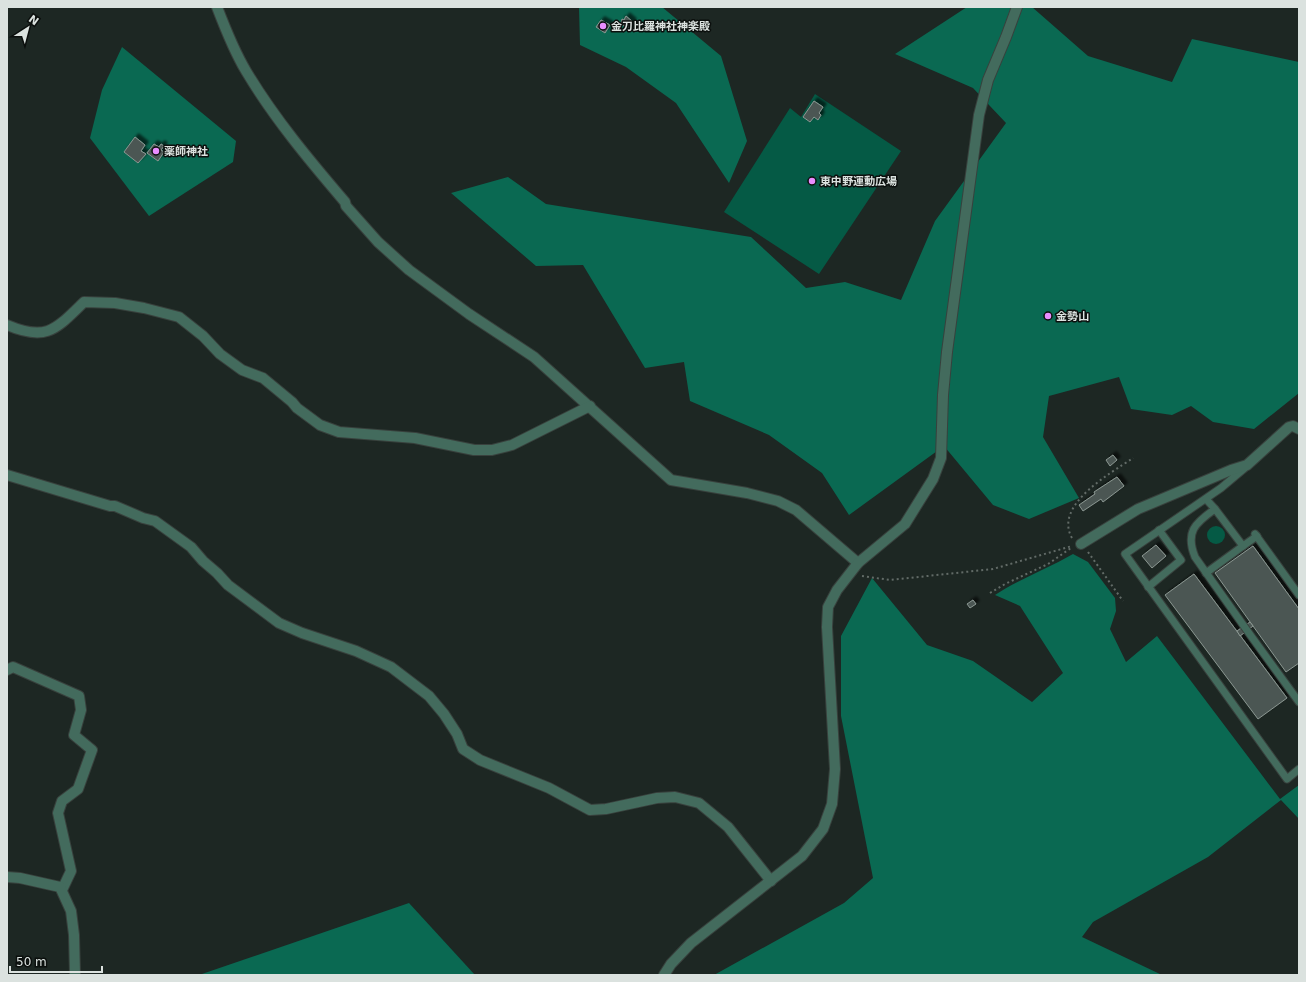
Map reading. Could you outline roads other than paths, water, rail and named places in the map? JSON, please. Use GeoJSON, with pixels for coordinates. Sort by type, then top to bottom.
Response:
{"type":"FeatureCollection","features":[{"type":"Feature","properties":{"kind":"street"},"geometry":{"type":"LineString","coordinates":[[217,7],[244,69],[304,154],[345,202],[346,206],[378,242],[409,270],[469,314],[534,357],[590,406],[670,480],[747,493],[778,501],[796,510],[858,563]]}},
{"type":"Feature","properties":{"kind":"street"},"geometry":{"type":"LineString","coordinates":[[664,975],[671,964],[691,943],[802,856],[823,829],[832,804],[835,769],[827,627],[828,607],[837,590],[858,563],[905,524],[933,479],[941,458],[946,359],[979,115],[988,80],[1006,37],[1016,7]]}},
{"type":"Feature","properties":{"kind":"street"},"geometry":{"type":"LineString","coordinates":[[7,325],[36,333],[51,331],[84,302],[115,303],[144,308],[179,317],[203,336],[220,354],[242,370],[263,378],[297,408],[320,425],[339,432],[415,438],[474,450],[492,450],[512,445],[590,406]]}},
{"type":"Feature","properties":{"kind":"street"},"geometry":{"type":"LineString","coordinates":[[1078,544],[1138,509],[1231,470],[1248,465],[1289,427],[1293,426],[1299,429]]}},
{"type":"Feature","properties":{"kind":"street"},"geometry":{"type":"LineString","coordinates":[[7,475],[110,506],[115,506],[143,518],[155,521],[191,547],[228,585],[279,623],[302,633],[356,651],[391,667],[429,696],[444,714],[463,749],[480,760],[549,788],[590,810],[606,809],[675,797],[699,803],[728,827],[771,881]]}},
{"type":"Feature","properties":{"kind":"street"},"geometry":{"type":"LineString","coordinates":[[7,670],[13,667],[79,696],[81,710],[74,735],[92,750],[78,789],[62,801],[58,813],[71,871],[62,890]]}},
{"type":"Feature","properties":{"kind":"street"},"geometry":{"type":"LineString","coordinates":[[7,877],[20,878],[60,887],[71,911],[74,934],[75,975]]}},
{"type":"Feature","properties":{"kind":"lane"},"geometry":{"type":"LineString","coordinates":[[1248,465],[1224,486],[1125,554],[1287,779],[1299,769]]}},
{"type":"Feature","properties":{"kind":"lane"},"geometry":{"type":"LineString","coordinates":[[1206,499],[1243,546]]}},
{"type":"Feature","properties":{"kind":"lane"},"geometry":{"type":"LineString","coordinates":[[1214,509],[1194,527],[1191,536],[1191,548],[1206,573],[1299,702]]}},
{"type":"Feature","properties":{"kind":"lane"},"geometry":{"type":"LineString","coordinates":[[1148,587],[1181,560],[1159,530]]}},
{"type":"Feature","properties":{"kind":"lane"},"geometry":{"type":"LineString","coordinates":[[1206,573],[1256,535],[1299,595]]}},
{"type":"Feature","properties":{"kind":"place","name":"金刀比羅神社神楽殿"},"geometry":{"type":"Point","coordinates":[603,26]}},
{"type":"Feature","properties":{"kind":"place","name":"薬師神社"},"geometry":{"type":"Point","coordinates":[156,151]}},
{"type":"Feature","properties":{"kind":"place","name":"東中野運動広場"},"geometry":{"type":"Point","coordinates":[812,181]}},
{"type":"Feature","properties":{"kind":"place","name":"金勢山"},"geometry":{"type":"Point","coordinates":[1048,316]}}]}
